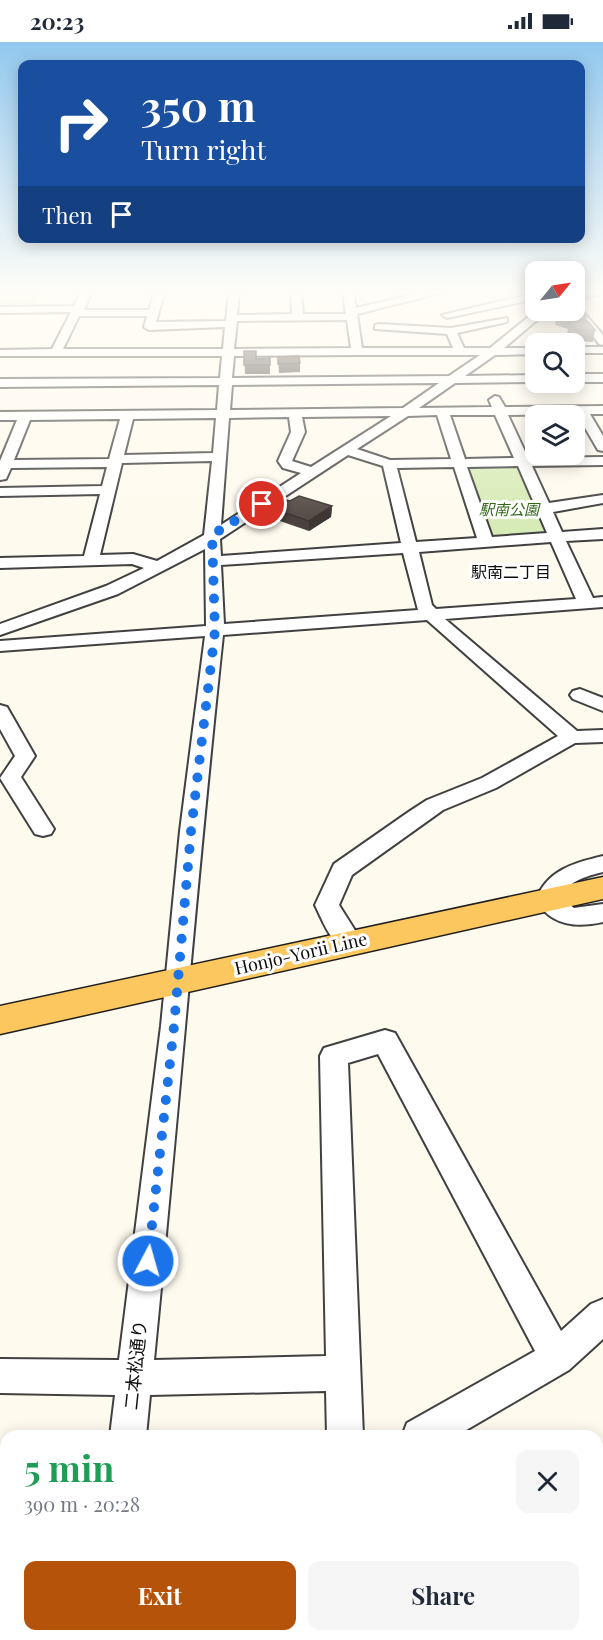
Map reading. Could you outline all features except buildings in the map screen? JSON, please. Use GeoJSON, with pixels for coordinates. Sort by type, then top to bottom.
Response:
{"type":"FeatureCollection","features":[{"type":"Feature","properties":{"kind":"main road","name":"Honjo-Yorii Line"},"geometry":{"type":"LineString","coordinates":[[0,1020],[603,888]]}},
{"type":"Feature","properties":{"kind":"street","name":"二本松通り"},"geometry":{"type":"LineString","coordinates":[[129,1430],[179,981],[191,831],[215,631],[212,535],[227,366]]}},
{"type":"Feature","properties":{"kind":"street"},"geometry":{"type":"LineString","coordinates":[[0,630],[112,590],[159,567],[348,451],[472,366]]}},
{"type":"Feature","properties":{"kind":"street"},"geometry":{"type":"LineString","coordinates":[[0,383],[525,378]]}},
{"type":"Feature","properties":{"kind":"street"},"geometry":{"type":"LineString","coordinates":[[585,378],[603,378]]}},
{"type":"Feature","properties":{"kind":"street"},"geometry":{"type":"LineString","coordinates":[[0,646],[595,603],[556,537],[486,379]]}},
{"type":"Feature","properties":{"kind":"street"},"geometry":{"type":"LineString","coordinates":[[585,410],[603,410]]}},
{"type":"Feature","properties":{"kind":"street"},"geometry":{"type":"LineString","coordinates":[[0,417],[525,411]]}},
{"type":"Feature","properties":{"kind":"street"},"geometry":{"type":"LineString","coordinates":[[442,412],[486,543]]}},
{"type":"Feature","properties":{"kind":"street"},"geometry":{"type":"LineString","coordinates":[[295,414],[298,432],[285,461],[288,465],[313,472]]}},
{"type":"Feature","properties":{"kind":"street"},"geometry":{"type":"LineString","coordinates":[[25,416],[3,471],[116,461],[219,457]]}},
{"type":"Feature","properties":{"kind":"street"},"geometry":{"type":"LineString","coordinates":[[91,561],[127,416]]}},
{"type":"Feature","properties":{"kind":"street"},"geometry":{"type":"LineString","coordinates":[[585,417],[603,447]]}},
{"type":"Feature","properties":{"kind":"street"},"geometry":{"type":"LineString","coordinates":[[348,451],[389,464],[603,461]]}},
{"type":"Feature","properties":{"kind":"street"},"geometry":{"type":"LineString","coordinates":[[389,464],[424,606],[430,614],[572,737]]}},
{"type":"Feature","properties":{"kind":"street"},"geometry":{"type":"LineString","coordinates":[[0,492],[108,490]]}},
{"type":"Feature","properties":{"kind":"street"},"geometry":{"type":"LineString","coordinates":[[543,508],[572,506],[603,499]]}},
{"type":"Feature","properties":{"kind":"street"},"geometry":{"type":"LineString","coordinates":[[213,561],[603,534]]}},
{"type":"Feature","properties":{"kind":"street"},"geometry":{"type":"LineString","coordinates":[[0,563],[133,559],[159,567]]}},
{"type":"Feature","properties":{"kind":"street"},"geometry":{"type":"LineString","coordinates":[[580,695],[603,705]]}},
{"type":"Feature","properties":{"kind":"street"},"geometry":{"type":"LineString","coordinates":[[0,711],[7,738],[25,756],[10,777],[43,829]]}},
{"type":"Feature","properties":{"kind":"street"},"geometry":{"type":"LineString","coordinates":[[351,943],[339,928],[327,905],[342,870],[435,805],[489,783],[572,737],[603,736]]}},
{"type":"Feature","properties":{"kind":"street"},"geometry":{"type":"LineString","coordinates":[[603,864],[565,877],[554,886],[548,900],[564,916],[579,917],[603,913]]}},
{"type":"Feature","properties":{"kind":"street"},"geometry":{"type":"LineString","coordinates":[[345,1430],[334,1056],[385,1041],[557,1358]]}},
{"type":"Feature","properties":{"kind":"street"},"geometry":{"type":"LineString","coordinates":[[431,1430],[557,1358],[603,1316]]}},
{"type":"Feature","properties":{"kind":"street"},"geometry":{"type":"LineString","coordinates":[[0,1376],[134,1378],[342,1373]]}},
{"type":"Feature","properties":{"kind":"green space","name":"駅南公園"},"geometry":{"type":"Polygon","coordinates":[[[466,465],[519,466],[548,536],[493,540],[488,537],[466,465]]]}},
{"type":"Feature","properties":{"kind":"district","name":"駅南二丁目"},"geometry":{"type":"Point","coordinates":[511,572]}},
{"type":"Feature","properties":{"kind":"route"},"geometry":{"type":"LineString","coordinates":[[148,1261],[174,1026],[191,831],[215,631],[212,535],[262,504]]}}]}
